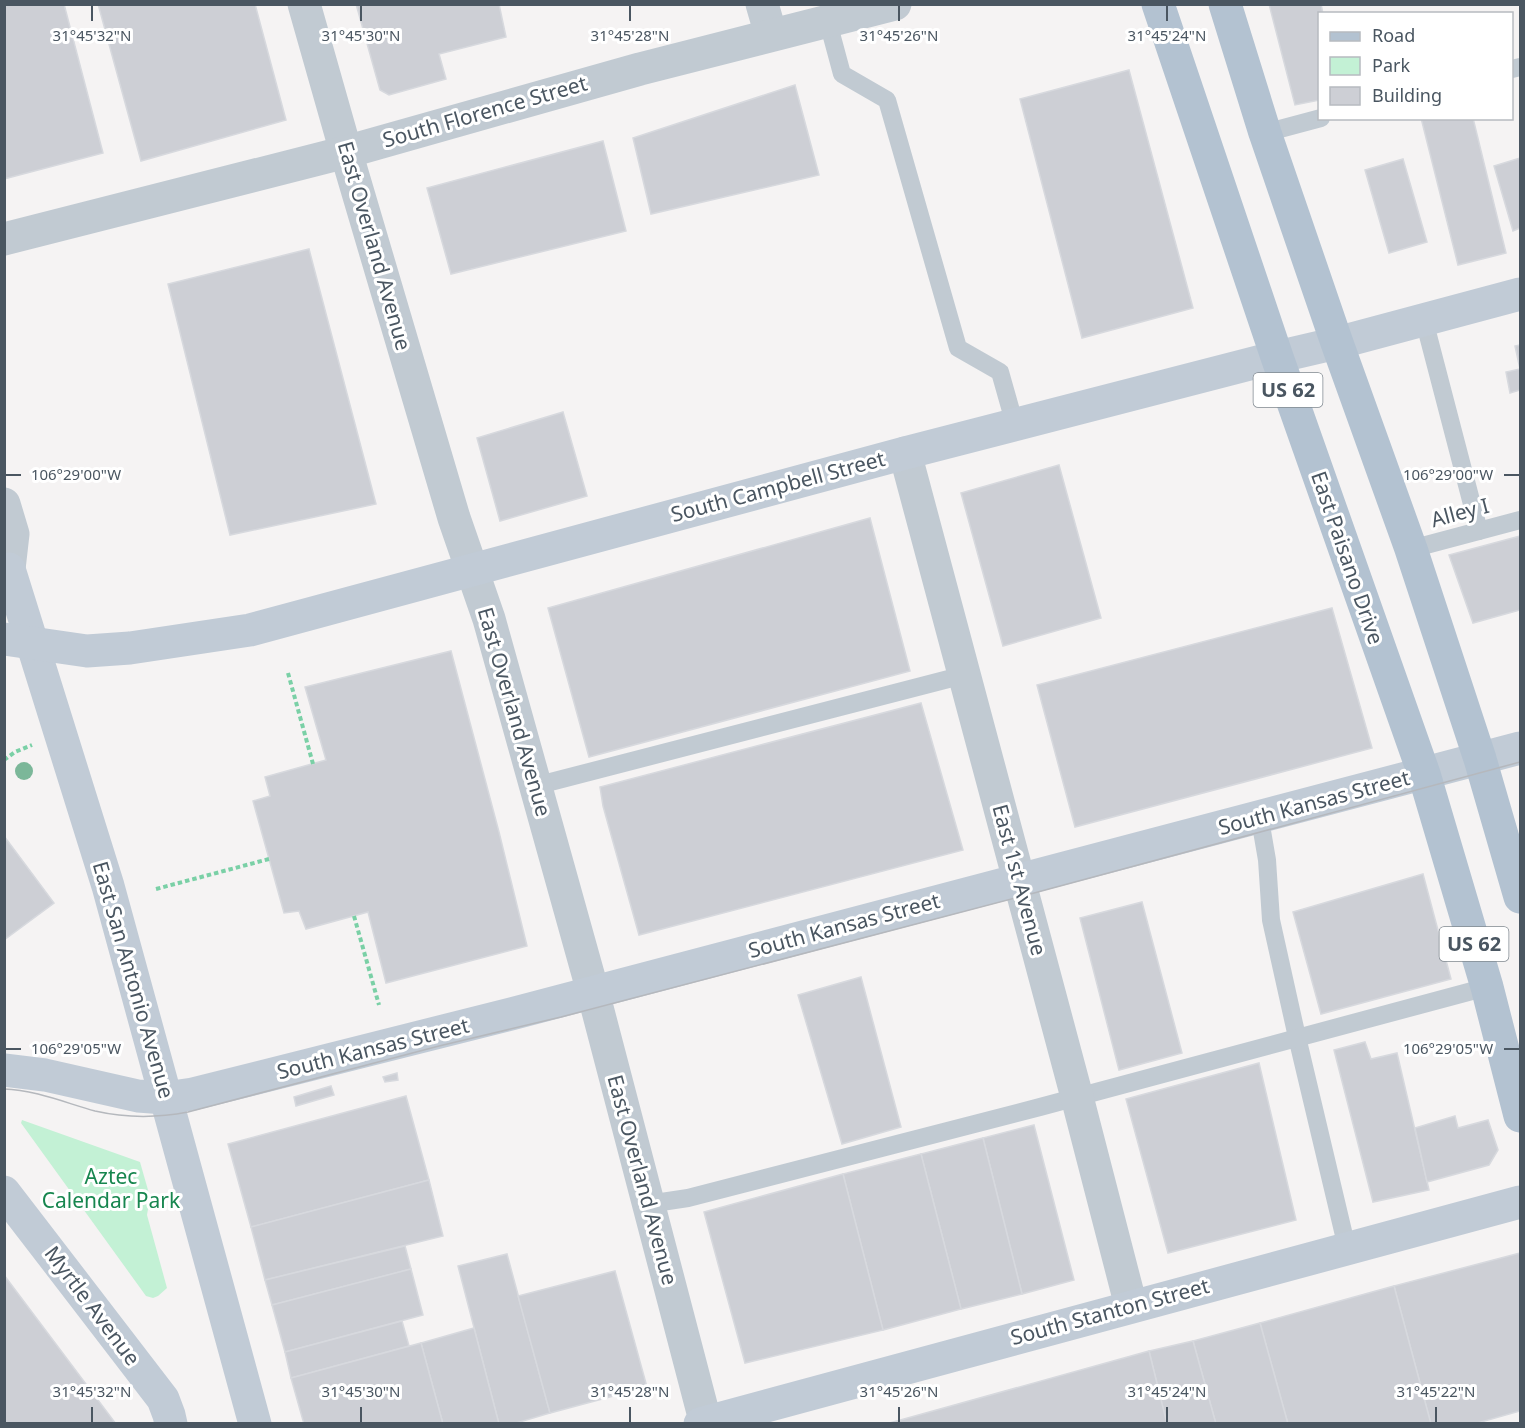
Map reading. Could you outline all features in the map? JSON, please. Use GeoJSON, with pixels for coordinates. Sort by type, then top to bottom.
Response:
{"type":"FeatureCollection","features":[{"type":"Feature","properties":{"kind":"main road","name":"East Paisano Drive"},"geometry":{"type":"LineString","coordinates":[[1158,4],[1277,357],[1424,774],[1487,987],[1521,1116]]}},
{"type":"Feature","properties":{"kind":"main road","name":"US 62"},"geometry":{"type":"LineString","coordinates":[[1225,4],[1265,133],[1411,549],[1480,759],[1521,897]]}},
{"type":"Feature","properties":{"kind":"main road","name":"South Campbell Street"},"geometry":{"type":"LineString","coordinates":[[18,641],[87,651],[130,648],[250,630],[904,453],[1521,294]]}},
{"type":"Feature","properties":{"kind":"main road","name":"East San Antonio Avenue"},"geometry":{"type":"LineString","coordinates":[[7,566],[20,602],[18,641],[108,886],[255,1424]]}},
{"type":"Feature","properties":{"kind":"main road","name":"South Kansas Street"},"geometry":{"type":"LineString","coordinates":[[4,1070],[45,1075],[138,1096],[165,1098],[208,1091],[1521,748]]}},
{"type":"Feature","properties":{"kind":"main road","name":"Myrtle Avenue"},"geometry":{"type":"LineString","coordinates":[[4,1192],[163,1399],[171,1424]]}},
{"type":"Feature","properties":{"kind":"main road","name":"South Stanton Street"},"geometry":{"type":"LineString","coordinates":[[704,1423],[1521,1202]]}},
{"type":"Feature","properties":{"kind":"street","name":"East Overland Avenue"},"geometry":{"type":"LineString","coordinates":[[304,4],[345,152],[454,518],[489,619],[593,992],[704,1423]]}},
{"type":"Feature","properties":{"kind":"street"},"geometry":{"type":"LineString","coordinates":[[762,4],[771,35]]}},
{"type":"Feature","properties":{"kind":"street","name":"South Florence Street"},"geometry":{"type":"LineString","coordinates":[[4,239],[345,152],[640,69],[895,4]]}},
{"type":"Feature","properties":{"kind":"street","name":"East 1st Avenue"},"geometry":{"type":"LineString","coordinates":[[904,453],[1131,1306]]}},
{"type":"Feature","properties":{"kind":"street","name":"East San Antonio Avenue"},"geometry":{"type":"LineString","coordinates":[[4,504],[13,534],[7,566]]}},
{"type":"Feature","properties":{"kind":"lane"},"geometry":{"type":"LineString","coordinates":[[828,22],[842,74],[887,100],[958,348],[1000,372],[1015,425]]}},
{"type":"Feature","properties":{"kind":"lane"},"geometry":{"type":"LineString","coordinates":[[1265,133],[1318,119]]}},
{"type":"Feature","properties":{"kind":"lane"},"geometry":{"type":"LineString","coordinates":[[1424,320],[1479,531]]}},
{"type":"Feature","properties":{"kind":"lane","name":"Alley I"},"geometry":{"type":"LineString","coordinates":[[1411,549],[1521,520]]}},
{"type":"Feature","properties":{"kind":"lane"},"geometry":{"type":"LineString","coordinates":[[535,786],[964,675]]}},
{"type":"Feature","properties":{"kind":"lane"},"geometry":{"type":"LineString","coordinates":[[1258,817],[1267,860],[1271,920],[1347,1248]]}},
{"type":"Feature","properties":{"kind":"lane"},"geometry":{"type":"LineString","coordinates":[[648,1204],[688,1198],[1487,987]]}},
{"type":"Feature","properties":{"kind":"path"},"geometry":{"type":"LineString","coordinates":[[288,673],[313,764]]}},
{"type":"Feature","properties":{"kind":"path"},"geometry":{"type":"LineString","coordinates":[[4,760],[15,752],[32,745]]}},
{"type":"Feature","properties":{"kind":"path"},"geometry":{"type":"LineString","coordinates":[[156,888],[268,859]]}},
{"type":"Feature","properties":{"kind":"path"},"geometry":{"type":"LineString","coordinates":[[354,916],[379,1005]]}},
{"type":"Feature","properties":{"kind":"green space","name":"Aztec Calendar Park"},"geometry":{"type":"Polygon","coordinates":[[[22,1120],[140,1162],[150,1197],[147,1215],[167,1288],[158,1296],[153,1298],[146,1296],[21,1123],[22,1120]]]}},
{"type":"Feature","properties":{"kind":"building"},"geometry":{"type":"Polygon","coordinates":[[[4,4],[64,4],[103,153],[4,179],[4,4]]]}},
{"type":"Feature","properties":{"kind":"building"},"geometry":{"type":"Polygon","coordinates":[[[98,4],[255,4],[286,120],[141,161],[98,4]]]}},
{"type":"Feature","properties":{"kind":"building"},"geometry":{"type":"Polygon","coordinates":[[[356,4],[499,4],[506,37],[439,54],[446,79],[389,95],[380,90],[356,4]]]}},
{"type":"Feature","properties":{"kind":"building"},"geometry":{"type":"Polygon","coordinates":[[[1269,4],[1321,4],[1323,12],[1318,12],[1318,100],[1295,105],[1269,4]]]}},
{"type":"Feature","properties":{"kind":"building"},"geometry":{"type":"Polygon","coordinates":[[[1129,70],[1193,308],[1082,338],[1020,99],[1129,70]]]}},
{"type":"Feature","properties":{"kind":"building"},"geometry":{"type":"Polygon","coordinates":[[[795,85],[819,175],[651,214],[633,138],[795,85]]]}},
{"type":"Feature","properties":{"kind":"building"},"geometry":{"type":"Polygon","coordinates":[[[1422,120],[1473,120],[1506,253],[1458,265],[1422,120]]]}},
{"type":"Feature","properties":{"kind":"building"},"geometry":{"type":"Polygon","coordinates":[[[603,141],[626,231],[451,274],[427,188],[603,141]]]}},
{"type":"Feature","properties":{"kind":"building"},"geometry":{"type":"Polygon","coordinates":[[[1520,158],[1520,228],[1513,231],[1494,166],[1520,158]]]}},
{"type":"Feature","properties":{"kind":"building"},"geometry":{"type":"Polygon","coordinates":[[[1403,159],[1427,242],[1389,253],[1365,170],[1403,159]]]}},
{"type":"Feature","properties":{"kind":"building"},"geometry":{"type":"Polygon","coordinates":[[[309,249],[376,504],[230,535],[168,284],[309,249]]]}},
{"type":"Feature","properties":{"kind":"building"},"geometry":{"type":"Polygon","coordinates":[[[1520,345],[1520,369],[1515,346],[1520,345]]]}},
{"type":"Feature","properties":{"kind":"building"},"geometry":{"type":"Polygon","coordinates":[[[1520,369],[1520,390],[1510,393],[1506,372],[1520,369]]]}},
{"type":"Feature","properties":{"kind":"building"},"geometry":{"type":"Polygon","coordinates":[[[563,412],[587,496],[500,521],[477,438],[563,412]]]}},
{"type":"Feature","properties":{"kind":"building"},"geometry":{"type":"Polygon","coordinates":[[[1059,465],[1101,618],[1003,646],[961,493],[1059,465]]]}},
{"type":"Feature","properties":{"kind":"building"},"geometry":{"type":"Polygon","coordinates":[[[870,518],[910,671],[589,757],[548,608],[870,518]]]}},
{"type":"Feature","properties":{"kind":"building"},"geometry":{"type":"Polygon","coordinates":[[[1520,536],[1520,610],[1473,623],[1449,555],[1520,536]]]}},
{"type":"Feature","properties":{"kind":"building"},"geometry":{"type":"Polygon","coordinates":[[[1332,608],[1372,748],[1075,827],[1037,685],[1332,608]]]}},
{"type":"Feature","properties":{"kind":"building"},"geometry":{"type":"Polygon","coordinates":[[[451,651],[527,946],[386,983],[368,912],[306,929],[299,911],[284,913],[253,801],[270,796],[265,777],[326,760],[305,687],[451,651]]]}},
{"type":"Feature","properties":{"kind":"building"},"geometry":{"type":"Polygon","coordinates":[[[921,703],[963,850],[639,935],[603,806],[600,787],[921,703]]]}},
{"type":"Feature","properties":{"kind":"building"},"geometry":{"type":"Polygon","coordinates":[[[4,836],[54,903],[4,940],[4,836]]]}},
{"type":"Feature","properties":{"kind":"building"},"geometry":{"type":"Polygon","coordinates":[[[1423,874],[1451,979],[1321,1014],[1293,912],[1423,874]]]}},
{"type":"Feature","properties":{"kind":"building"},"geometry":{"type":"Polygon","coordinates":[[[1142,902],[1182,1053],[1119,1070],[1080,918],[1142,902]]]}},
{"type":"Feature","properties":{"kind":"building"},"geometry":{"type":"Polygon","coordinates":[[[861,977],[901,1127],[842,1144],[798,995],[861,977]]]}},
{"type":"Feature","properties":{"kind":"building"},"geometry":{"type":"Polygon","coordinates":[[[1365,1042],[1371,1059],[1397,1053],[1429,1190],[1373,1202],[1334,1050],[1365,1042]]]}},
{"type":"Feature","properties":{"kind":"building"},"geometry":{"type":"Polygon","coordinates":[[[1259,1063],[1296,1220],[1168,1253],[1126,1099],[1259,1063]]]}},
{"type":"Feature","properties":{"kind":"building"},"geometry":{"type":"Polygon","coordinates":[[[397,1073],[398,1080],[385,1082],[383,1077],[397,1073]]]}},
{"type":"Feature","properties":{"kind":"building"},"geometry":{"type":"Polygon","coordinates":[[[331,1086],[334,1095],[296,1106],[294,1097],[331,1086]]]}},
{"type":"Feature","properties":{"kind":"building"},"geometry":{"type":"Polygon","coordinates":[[[406,1096],[429,1180],[251,1227],[228,1144],[406,1096]]]}},
{"type":"Feature","properties":{"kind":"building"},"geometry":{"type":"Polygon","coordinates":[[[1455,1116],[1458,1128],[1488,1120],[1498,1150],[1489,1165],[1427,1182],[1415,1128],[1455,1116]]]}},
{"type":"Feature","properties":{"kind":"building"},"geometry":{"type":"Polygon","coordinates":[[[1034,1125],[1074,1280],[1022,1294],[983,1138],[1034,1125]]]}},
{"type":"Feature","properties":{"kind":"building"},"geometry":{"type":"Polygon","coordinates":[[[983,1138],[1022,1294],[961,1309],[921,1154],[983,1138]]]}},
{"type":"Feature","properties":{"kind":"building"},"geometry":{"type":"Polygon","coordinates":[[[921,1154],[961,1309],[883,1330],[843,1174],[921,1154]]]}},
{"type":"Feature","properties":{"kind":"building"},"geometry":{"type":"Polygon","coordinates":[[[843,1174],[883,1330],[745,1363],[704,1212],[843,1174]]]}},
{"type":"Feature","properties":{"kind":"building"},"geometry":{"type":"Polygon","coordinates":[[[429,1180],[443,1236],[265,1280],[251,1227],[429,1180]]]}},
{"type":"Feature","properties":{"kind":"building"},"geometry":{"type":"Polygon","coordinates":[[[405,1246],[411,1269],[272,1305],[265,1280],[405,1246]]]}},
{"type":"Feature","properties":{"kind":"building"},"geometry":{"type":"Polygon","coordinates":[[[1520,1253],[1520,1411],[1474,1424],[1431,1424],[1394,1286],[1520,1253]]]}},
{"type":"Feature","properties":{"kind":"building"},"geometry":{"type":"Polygon","coordinates":[[[507,1254],[550,1413],[513,1424],[499,1424],[458,1266],[507,1254]]]}},
{"type":"Feature","properties":{"kind":"building"},"geometry":{"type":"Polygon","coordinates":[[[411,1269],[423,1315],[285,1352],[272,1305],[411,1269]]]}},
{"type":"Feature","properties":{"kind":"building"},"geometry":{"type":"Polygon","coordinates":[[[615,1271],[647,1387],[550,1413],[518,1296],[615,1271]]]}},
{"type":"Feature","properties":{"kind":"building"},"geometry":{"type":"Polygon","coordinates":[[[4,1275],[116,1424],[4,1424],[4,1275]]]}},
{"type":"Feature","properties":{"kind":"building"},"geometry":{"type":"Polygon","coordinates":[[[1394,1286],[1431,1424],[1288,1424],[1260,1323],[1394,1286]]]}},
{"type":"Feature","properties":{"kind":"building"},"geometry":{"type":"Polygon","coordinates":[[[402,1321],[409,1346],[291,1378],[285,1352],[402,1321]]]}},
{"type":"Feature","properties":{"kind":"building"},"geometry":{"type":"Polygon","coordinates":[[[1260,1323],[1288,1424],[1216,1424],[1193,1341],[1260,1323]]]}},
{"type":"Feature","properties":{"kind":"building"},"geometry":{"type":"Polygon","coordinates":[[[474,1328],[499,1424],[443,1424],[421,1343],[474,1328]]]}},
{"type":"Feature","properties":{"kind":"building"},"geometry":{"type":"Polygon","coordinates":[[[1193,1341],[1216,1424],[1167,1424],[1149,1351],[1193,1341]]]}},
{"type":"Feature","properties":{"kind":"building"},"geometry":{"type":"Polygon","coordinates":[[[421,1343],[443,1424],[304,1424],[291,1378],[421,1343]]]}},
{"type":"Feature","properties":{"kind":"building"},"geometry":{"type":"Polygon","coordinates":[[[1149,1351],[1167,1424],[886,1424],[1149,1351]]]}},
{"type":"Feature","properties":{"kind":"tram line"},"geometry":{"type":"LineString","coordinates":[[4,1089],[39,1094],[95,1111],[118,1115],[153,1116],[188,1112],[1023,896],[1520,762]]}}]}
